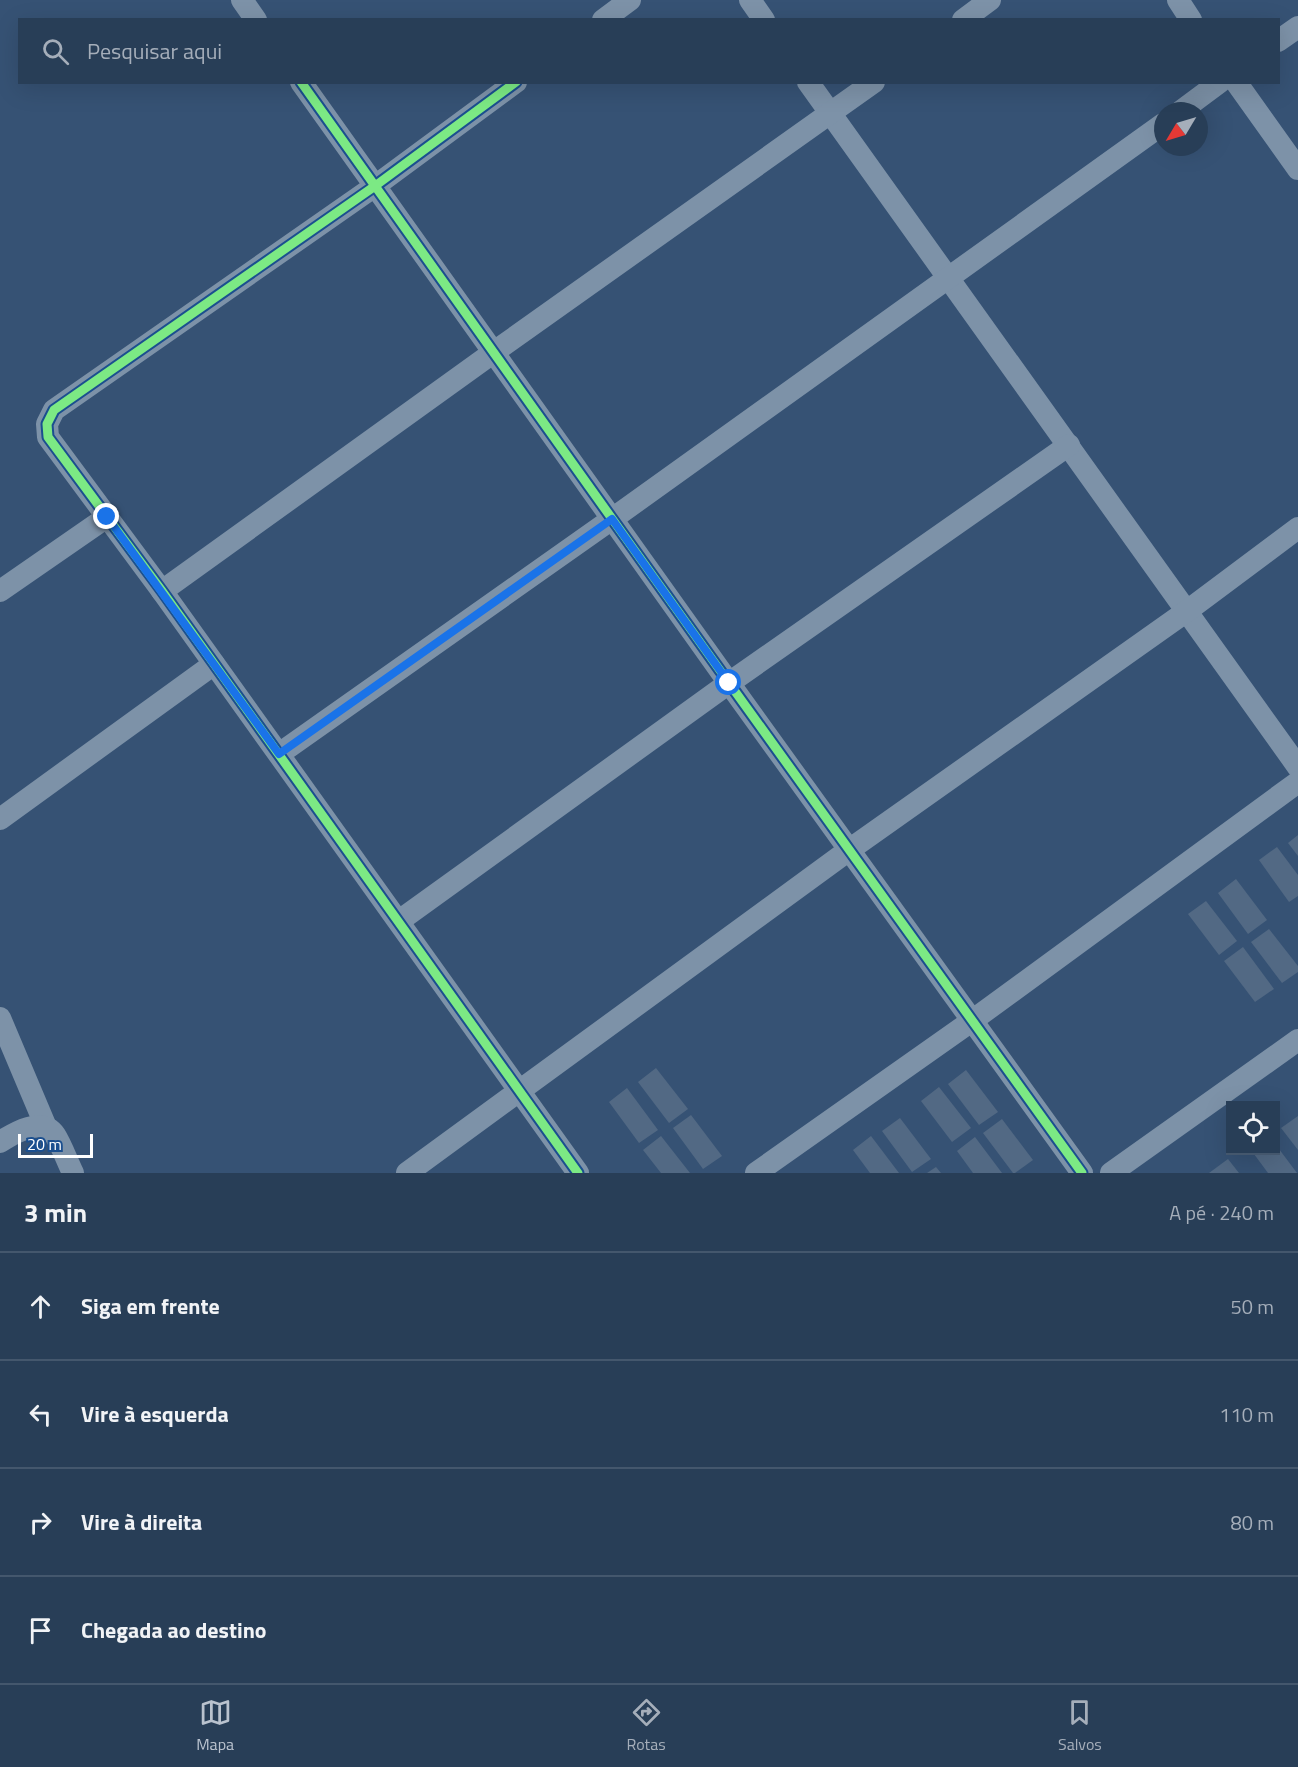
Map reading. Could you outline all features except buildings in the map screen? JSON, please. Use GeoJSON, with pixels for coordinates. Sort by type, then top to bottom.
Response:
{"type":"FeatureCollection","features":[{"type":"Feature","properties":{"kind":"street"},"geometry":{"type":"LineString","coordinates":[[606,18],[630,0]]}},
{"type":"Feature","properties":{"kind":"street"},"geometry":{"type":"LineString","coordinates":[[750,0],[763,18]]}},
{"type":"Feature","properties":{"kind":"street"},"geometry":{"type":"LineString","coordinates":[[966,18],[990,0]]}},
{"type":"Feature","properties":{"kind":"street"},"geometry":{"type":"LineString","coordinates":[[1178,0],[1190,18]]}},
{"type":"Feature","properties":{"kind":"street"},"geometry":{"type":"LineString","coordinates":[[1280,40],[1298,27]]}},
{"type":"Feature","properties":{"kind":"street"},"geometry":{"type":"LineString","coordinates":[[302,84],[729,683],[1082,1173]]}},
{"type":"Feature","properties":{"kind":"street"},"geometry":{"type":"LineString","coordinates":[[513,84],[375,186],[54,410],[47,424],[48,437],[162,591],[521,1090],[578,1173]]}},
{"type":"Feature","properties":{"kind":"street"},"geometry":{"type":"LineString","coordinates":[[809,84],[1298,767]]}},
{"type":"Feature","properties":{"kind":"street"},"geometry":{"type":"LineString","coordinates":[[162,591],[871,84]]}},
{"type":"Feature","properties":{"kind":"street"},"geometry":{"type":"LineString","coordinates":[[1192,102],[1217,84]]}},
{"type":"Feature","properties":{"kind":"street"},"geometry":{"type":"LineString","coordinates":[[1237,84],[1298,169]]}},
{"type":"Feature","properties":{"kind":"street"},"geometry":{"type":"LineString","coordinates":[[279,754],[612,519],[1154,130]]}},
{"type":"Feature","properties":{"kind":"street"},"geometry":{"type":"LineString","coordinates":[[399,921],[729,683],[1069,446]]}},
{"type":"Feature","properties":{"kind":"street"},"geometry":{"type":"LineString","coordinates":[[0,591],[107,517]]}},
{"type":"Feature","properties":{"kind":"street"},"geometry":{"type":"LineString","coordinates":[[407,1173],[849,850],[1187,611],[1298,528]]}},
{"type":"Feature","properties":{"kind":"street"},"geometry":{"type":"LineString","coordinates":[[0,819],[214,664]]}},
{"type":"Feature","properties":{"kind":"street"},"geometry":{"type":"LineString","coordinates":[[756,1173],[973,1020],[1298,782]]}},
{"type":"Feature","properties":{"kind":"street"},"geometry":{"type":"LineString","coordinates":[[0,1017],[46,1127],[54,1133],[73,1173]]}},
{"type":"Feature","properties":{"kind":"street"},"geometry":{"type":"LineString","coordinates":[[1111,1173],[1298,1040]]}},
{"type":"Feature","properties":{"kind":"street"},"geometry":{"type":"LineString","coordinates":[[0,1142],[32,1126],[46,1127]]}},
{"type":"Feature","properties":{"kind":"cycle path"},"geometry":{"type":"LineString","coordinates":[[302,84],[729,683],[1082,1173]]}},
{"type":"Feature","properties":{"kind":"cycle path"},"geometry":{"type":"LineString","coordinates":[[513,84],[375,186],[54,410],[47,424],[48,437],[162,591],[578,1173]]}},
{"type":"Feature","properties":{"kind":"route"},"geometry":{"type":"LineString","coordinates":[[107,517],[279,754],[612,519],[729,683]]}}]}
